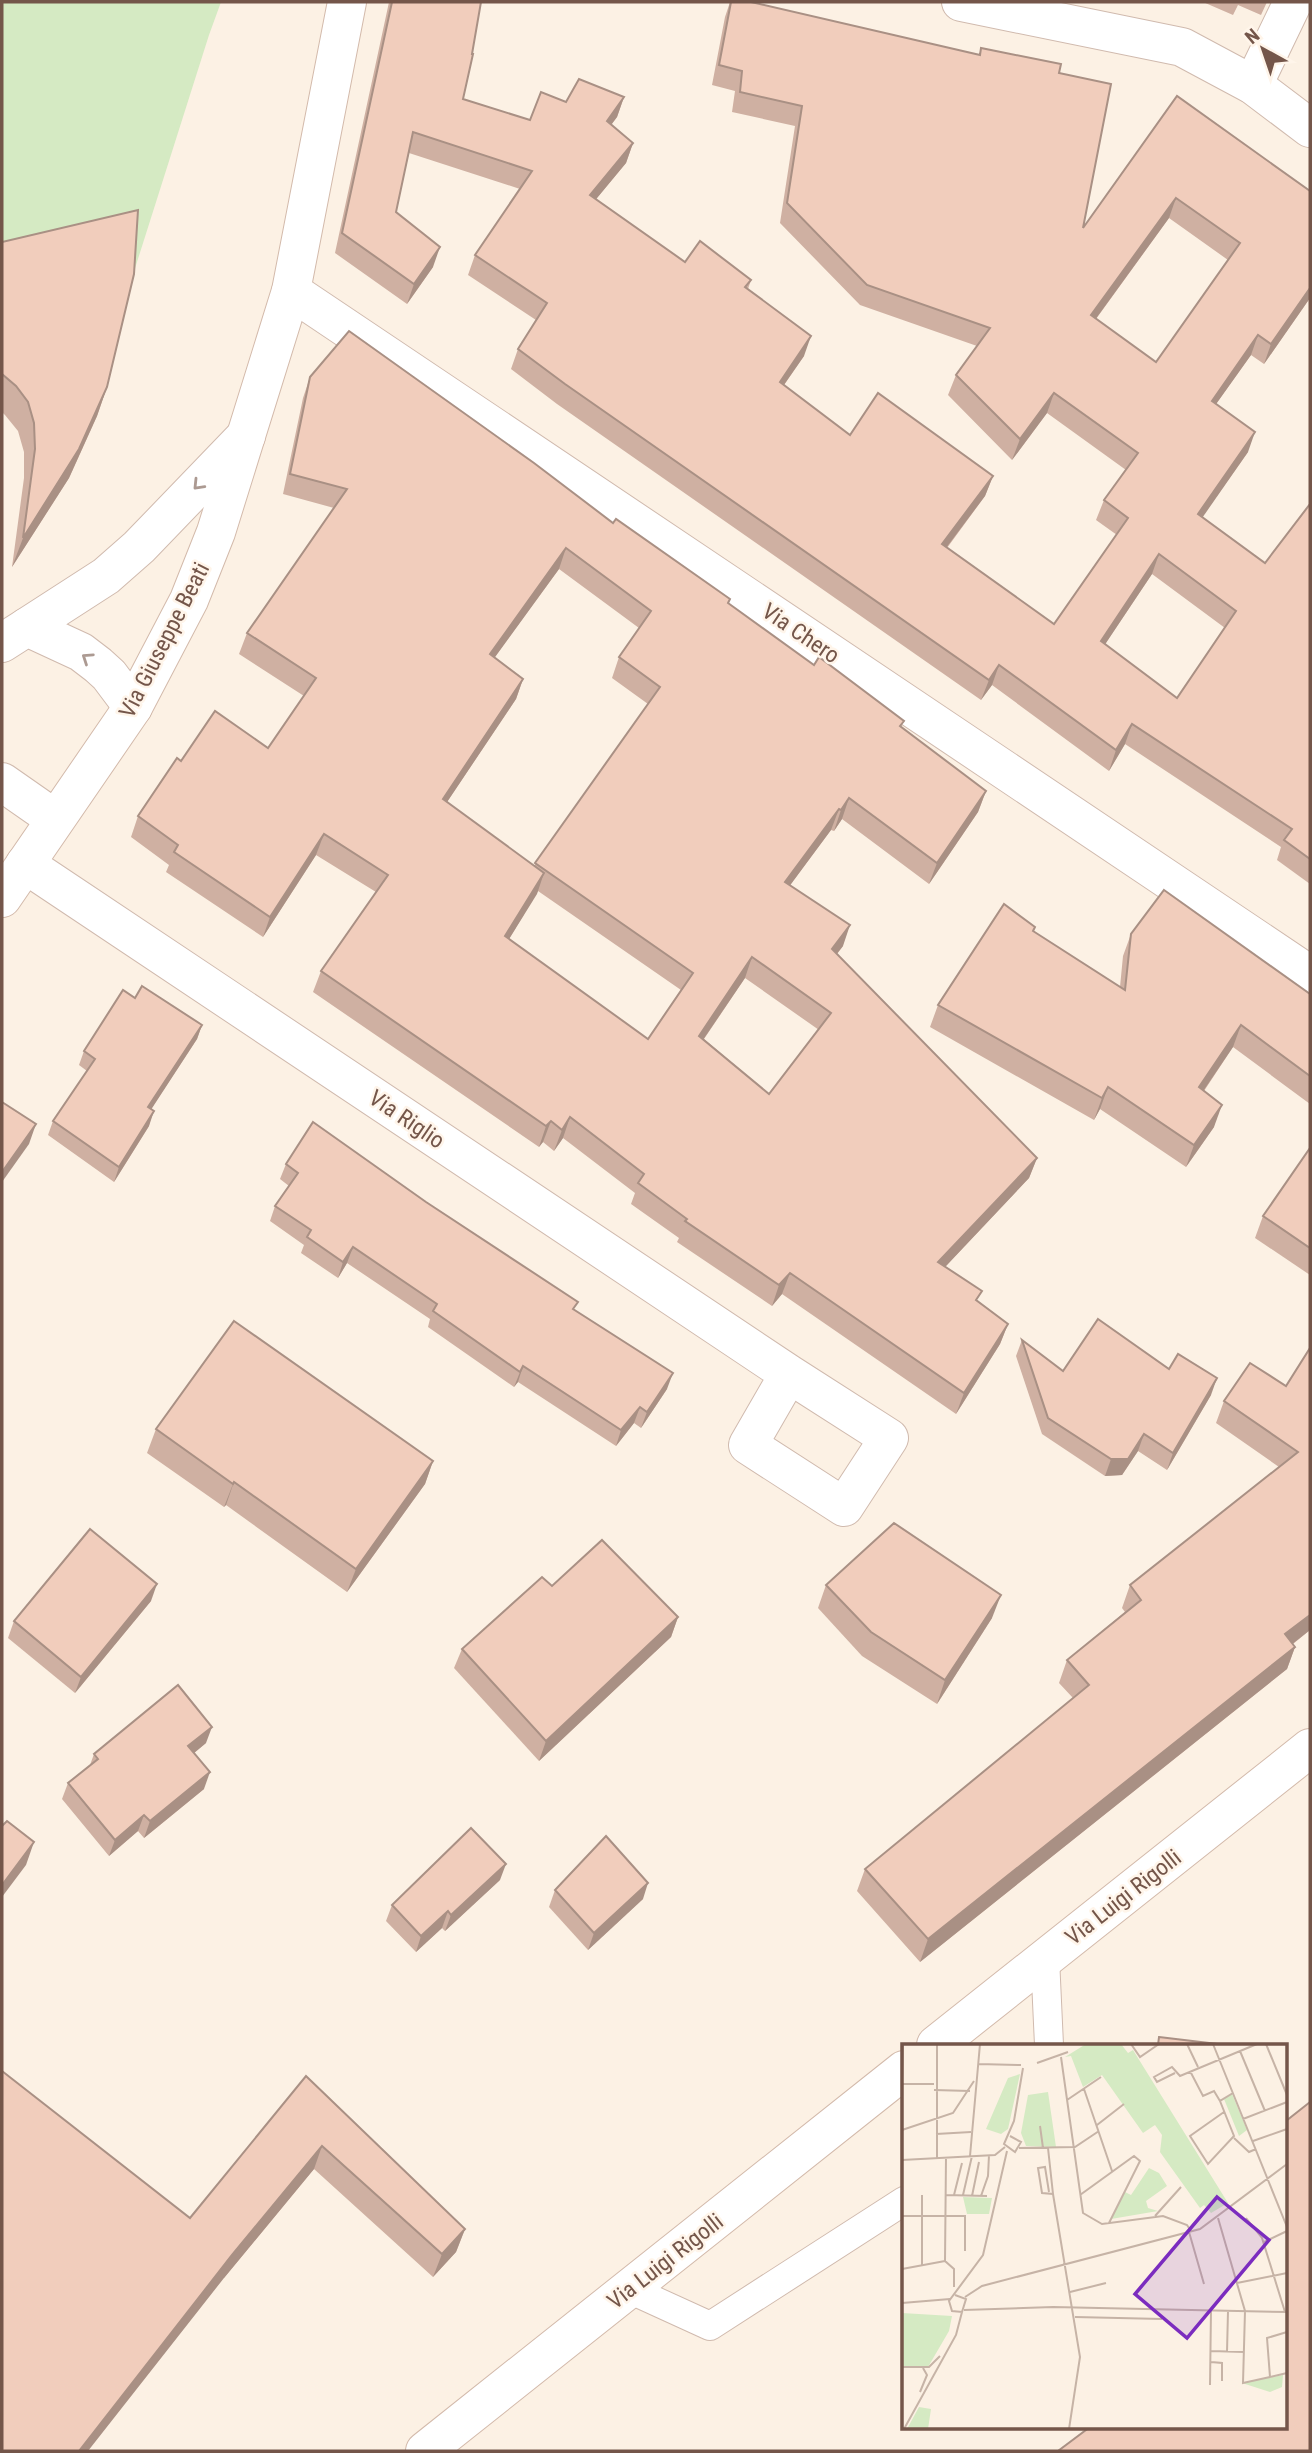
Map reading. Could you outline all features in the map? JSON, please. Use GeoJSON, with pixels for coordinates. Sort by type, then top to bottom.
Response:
{"type":"FeatureCollection","features":[{"type":"Feature","properties":{"kind":"street","name":"Via Giuseppe Beati"},"geometry":{"type":"LineString","coordinates":[[2,898],[133,707],[189,600],[216,532],[292,291],[347,2]]}},
{"type":"Feature","properties":{"kind":"street"},"geometry":{"type":"LineString","coordinates":[[961,2],[1182,47],[1253,85],[1310,128]]}},
{"type":"Feature","properties":{"kind":"street"},"geometry":{"type":"LineString","coordinates":[[1253,85],[1293,2]]}},
{"type":"Feature","properties":{"kind":"street","name":"Via Chero"},"geometry":{"type":"LineString","coordinates":[[292,291],[1310,975]]}},
{"type":"Feature","properties":{"kind":"street","name":"Via Giuseppe Beati"},"geometry":{"type":"LineString","coordinates":[[14,635],[106,576],[139,547],[246,436]]}},
{"type":"Feature","properties":{"kind":"street"},"geometry":{"type":"LineString","coordinates":[[14,635],[80,652],[109,675],[133,707]]}},
{"type":"Feature","properties":{"kind":"street"},"geometry":{"type":"LineString","coordinates":[[2,782],[55,819]]}},
{"type":"Feature","properties":{"kind":"street","name":"Via Riglio"},"geometry":{"type":"LineString","coordinates":[[25,864],[789,1374]]}},
{"type":"Feature","properties":{"kind":"street","name":"Via Luigi Rigolli"},"geometry":{"type":"LineString","coordinates":[[937,2044],[1310,1748]]}},
{"type":"Feature","properties":{"kind":"street","name":"Via Luigi Rigolli"},"geometry":{"type":"LineString","coordinates":[[425,2451],[902,2072]]}},
{"type":"Feature","properties":{"kind":"lane"},"geometry":{"type":"LineString","coordinates":[[1045,1958],[1049,2044]]}},
{"type":"Feature","properties":{"kind":"lane"},"geometry":{"type":"LineString","coordinates":[[629,2289],[710,2326],[902,2202]]}},
{"type":"Feature","properties":{"kind":"green space"},"geometry":{"type":"Polygon","coordinates":[[[2,2],[221,2],[124,303],[2,269],[2,2]]]}},
{"type":"Feature","properties":{"kind":"building"},"geometry":{"type":"Polygon","coordinates":[[[392,2],[481,2],[463,99],[530,120],[541,92],[566,102],[579,79],[624,97],[607,121],[633,143],[590,195],[685,262],[700,241],[751,280],[745,287],[811,336],[780,382],[850,435],[878,393],[993,476],[942,544],[1054,624],[1128,518],[1104,500],[1138,453],[1054,393],[1020,439],[956,375],[990,328],[867,285],[787,203],[802,106],[740,92],[742,71],[719,65],[731,2],[751,2],[980,55],[981,48],[1061,64],[1059,73],[1111,84],[1083,228],[1177,96],[1310,191],[1310,288],[1271,344],[1258,335],[1212,401],[1255,432],[1198,514],[1265,563],[1310,504],[1310,859],[1284,840],[1292,829],[1132,724],[1116,750],[999,665],[989,680],[518,349],[547,303],[475,255],[532,171],[413,132],[396,212],[440,247],[414,284],[342,233],[392,2]],[[1176,198],[1091,315],[1156,362],[1240,243],[1176,198]],[[1159,554],[1101,641],[1177,698],[1236,611],[1159,554]]]}},
{"type":"Feature","properties":{"kind":"building"},"geometry":{"type":"Polygon","coordinates":[[[138,210],[134,274],[107,387],[79,449],[23,538],[35,449],[34,423],[28,402],[2,374],[2,242],[138,210]]]}},
{"type":"Feature","properties":{"kind":"building"},"geometry":{"type":"Polygon","coordinates":[[[349,331],[613,523],[616,519],[730,599],[728,603],[814,665],[819,657],[904,721],[900,726],[986,791],[937,863],[849,798],[785,882],[850,925],[832,949],[1037,1158],[938,1262],[982,1291],[976,1300],[1008,1324],[964,1393],[790,1273],[779,1285],[685,1221],[687,1219],[638,1183],[644,1174],[570,1117],[562,1130],[551,1121],[546,1126],[321,971],[388,875],[324,834],[270,917],[174,852],[178,845],[138,816],[177,758],[181,761],[215,711],[268,748],[316,678],[247,633],[347,489],[290,474],[310,377],[349,331]],[[566,548],[490,654],[523,679],[443,799],[544,873],[505,936],[648,1039],[693,973],[535,863],[660,687],[619,657],[651,611],[566,548]],[[752,957],[699,1036],[769,1094],[831,1013],[752,957]]]}},
{"type":"Feature","properties":{"kind":"building"},"geometry":{"type":"Polygon","coordinates":[[[1164,890],[1310,994],[1310,1076],[1241,1025],[1199,1087],[1222,1105],[1194,1145],[1108,1087],[1102,1098],[938,1005],[1004,904],[1035,927],[1033,931],[1125,990],[1131,934],[1164,890]]]}},
{"type":"Feature","properties":{"kind":"building"},"geometry":{"type":"Polygon","coordinates":[[[142,986],[202,1025],[148,1107],[154,1111],[119,1167],[53,1121],[95,1059],[84,1051],[123,990],[135,998],[142,986]]]}},
{"type":"Feature","properties":{"kind":"building"},"geometry":{"type":"Polygon","coordinates":[[[2,1102],[36,1124],[2,1172],[2,1102]]]}},
{"type":"Feature","properties":{"kind":"building"},"geometry":{"type":"Polygon","coordinates":[[[313,1122],[426,1202],[578,1302],[573,1309],[673,1373],[647,1412],[640,1407],[621,1430],[523,1366],[520,1372],[433,1311],[437,1304],[353,1247],[343,1262],[307,1237],[311,1230],[275,1206],[298,1173],[286,1164],[313,1122]]]}},
{"type":"Feature","properties":{"kind":"building"},"geometry":{"type":"Polygon","coordinates":[[[1310,1148],[1310,1248],[1263,1216],[1310,1148]]]}},
{"type":"Feature","properties":{"kind":"building"},"geometry":{"type":"Polygon","coordinates":[[[1098,1319],[1169,1369],[1178,1354],[1217,1378],[1173,1453],[1144,1434],[1128,1459],[1111,1459],[1048,1418],[1022,1340],[1063,1371],[1098,1319]]]}},
{"type":"Feature","properties":{"kind":"building"},"geometry":{"type":"Polygon","coordinates":[[[234,1321],[433,1461],[356,1569],[156,1429],[234,1321]]]}},
{"type":"Feature","properties":{"kind":"building"},"geometry":{"type":"Polygon","coordinates":[[[1310,1348],[1310,1615],[1285,1634],[1295,1647],[928,1939],[865,1869],[1089,1685],[1067,1660],[1141,1600],[1130,1585],[1298,1452],[1224,1401],[1250,1363],[1286,1386],[1310,1348]]]}},
{"type":"Feature","properties":{"kind":"building"},"geometry":{"type":"Polygon","coordinates":[[[894,1523],[1001,1595],[945,1680],[871,1632],[826,1585],[894,1523]]]}},
{"type":"Feature","properties":{"kind":"building"},"geometry":{"type":"Polygon","coordinates":[[[90,1529],[157,1584],[81,1677],[14,1621],[90,1529]]]}},
{"type":"Feature","properties":{"kind":"building"},"geometry":{"type":"Polygon","coordinates":[[[602,1540],[678,1617],[546,1741],[462,1649],[542,1577],[552,1586],[602,1540]]]}},
{"type":"Feature","properties":{"kind":"building"},"geometry":{"type":"Polygon","coordinates":[[[178,1685],[212,1727],[188,1746],[210,1772],[150,1821],[144,1815],[115,1840],[68,1783],[98,1759],[94,1754],[178,1685]]]}},
{"type":"Feature","properties":{"kind":"building"},"geometry":{"type":"Polygon","coordinates":[[[7,1821],[34,1842],[2,1885],[2,1826],[7,1821]]]}},
{"type":"Feature","properties":{"kind":"building"},"geometry":{"type":"Polygon","coordinates":[[[471,1828],[506,1864],[451,1915],[448,1911],[421,1936],[392,1905],[471,1828]]]}},
{"type":"Feature","properties":{"kind":"building"},"geometry":{"type":"Polygon","coordinates":[[[606,1836],[648,1883],[594,1933],[555,1890],[606,1836]]]}},
{"type":"Feature","properties":{"kind":"building"},"geometry":{"type":"Polygon","coordinates":[[[1159,2037],[1218,2044],[1158,2044],[1159,2037]]]}},
{"type":"Feature","properties":{"kind":"building"},"geometry":{"type":"Polygon","coordinates":[[[2,2071],[190,2218],[306,2076],[465,2229],[442,2254],[322,2146],[232,2255],[79,2451],[2,2451],[2,2071]]]}},
{"type":"Feature","properties":{"kind":"building"},"geometry":{"type":"Polygon","coordinates":[[[1310,2102],[1310,2451],[1058,2451],[1089,2428],[1288,2428],[1288,2119],[1310,2102]]]}}]}
